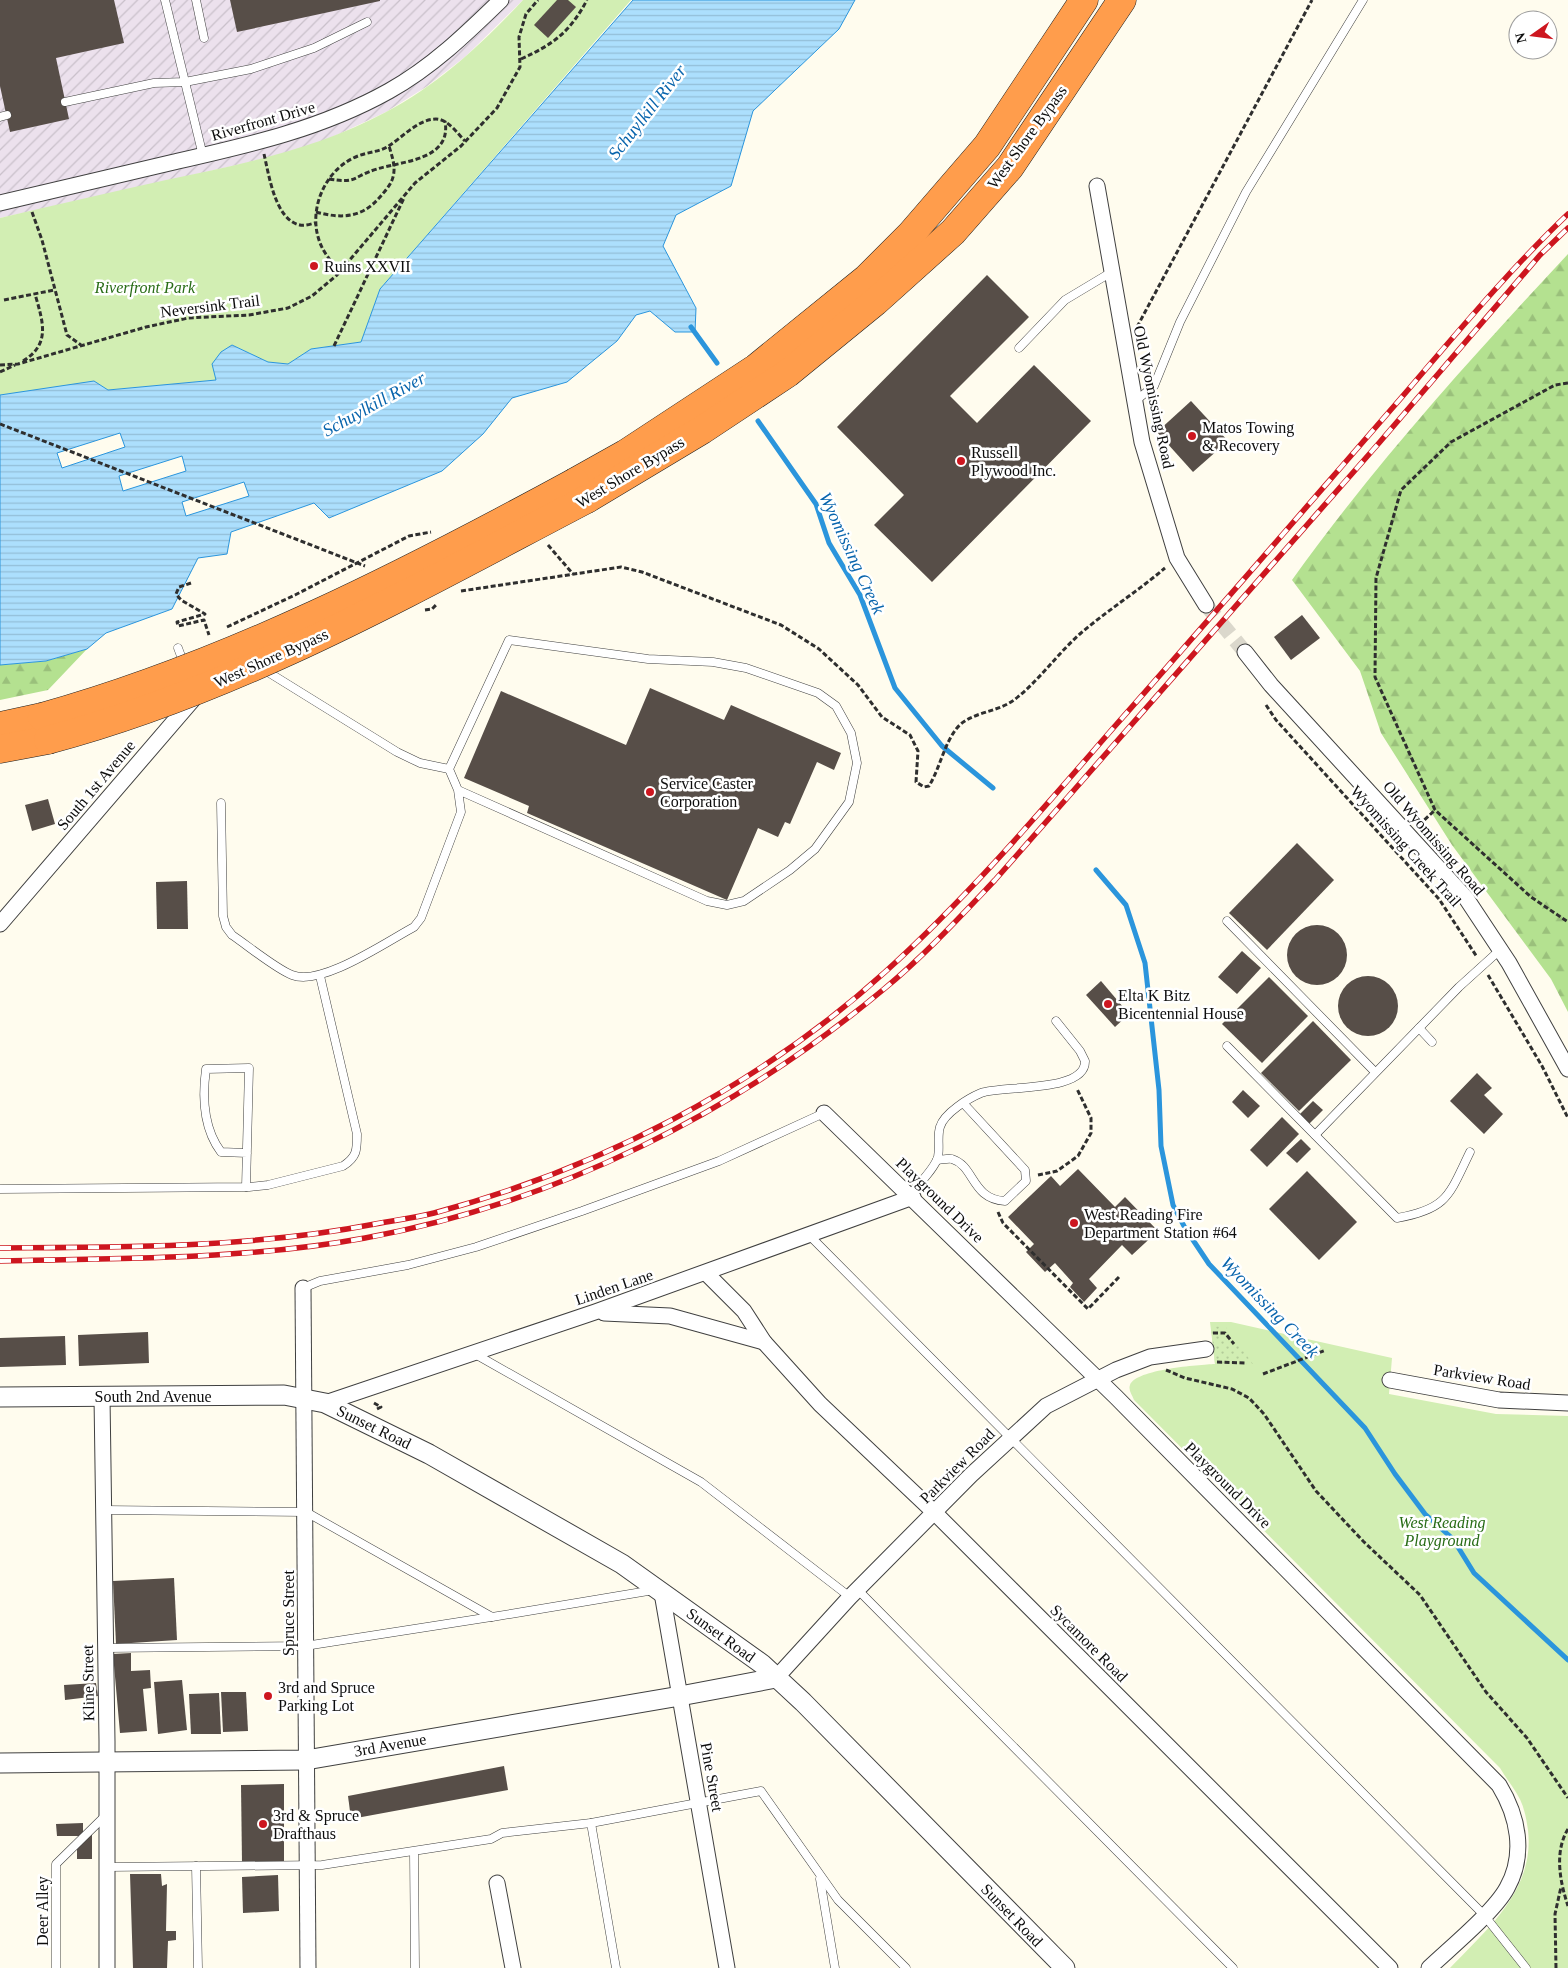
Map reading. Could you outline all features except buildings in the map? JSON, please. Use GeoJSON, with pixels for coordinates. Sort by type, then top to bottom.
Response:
{"type":"FeatureCollection","features":[{"type":"Feature","properties":{"kind":"highway","name":"West Shore Bypass"},"geometry":{"type":"LineString","coordinates":[[581,491],[625,454],[756,368],[867,278],[911,234],[988,146],[1084,0]]}},
{"type":"Feature","properties":{"kind":"highway","name":"West Shore Bypass"},"geometry":{"type":"LineString","coordinates":[[0,726],[45,729],[110,723],[230,678],[356,620],[581,491],[702,430],[788,373],[875,302],[953,232],[1010,167],[1122,0]]}},
{"type":"Feature","properties":{"kind":"highway","name":"West Shore Bypass"},"geometry":{"type":"LineString","coordinates":[[0,749],[45,729]]}},
{"type":"Feature","properties":{"kind":"street","name":"Riverfront Drive"},"geometry":{"type":"LineString","coordinates":[[0,202],[261,142],[328,121],[389,90],[454,45],[501,0]]}},
{"type":"Feature","properties":{"kind":"street","name":"Old Wyomissing Road"},"geometry":{"type":"LineString","coordinates":[[1097,186],[1110,272],[1142,442],[1176,558],[1206,605]]}},
{"type":"Feature","properties":{"kind":"street","name":"Old Wyomissing Road"},"geometry":{"type":"LineString","coordinates":[[1245,652],[1271,686],[1455,885],[1501,949],[1568,1069]]}},
{"type":"Feature","properties":{"kind":"street","name":"South 1st Avenue"},"geometry":{"type":"LineString","coordinates":[[0,924],[221,670]]}},
{"type":"Feature","properties":{"kind":"street","name":"Playground Drive"},"geometry":{"type":"LineString","coordinates":[[824,1113],[912,1196],[1098,1379],[1306,1587],[1499,1785],[1509,1802],[1516,1822],[1518,1845],[1515,1865],[1507,1888],[1484,1915],[1429,1968]]}},
{"type":"Feature","properties":{"kind":"street","name":"Linden Lane"},"geometry":{"type":"LineString","coordinates":[[325,1403],[706,1273],[912,1196]]}},
{"type":"Feature","properties":{"kind":"street","name":"Sycamore Road"},"geometry":{"type":"LineString","coordinates":[[706,1273],[744,1311],[764,1342],[820,1404],[934,1513],[1390,1968]]}},
{"type":"Feature","properties":{"kind":"street","name":"Spruce Street"},"geometry":{"type":"LineString","coordinates":[[303,1288],[308,1968]]}},
{"type":"Feature","properties":{"kind":"street"},"geometry":{"type":"LineString","coordinates":[[595,1312],[670,1316],[764,1342]]}},
{"type":"Feature","properties":{"kind":"street","name":"Parkview Road"},"geometry":{"type":"LineString","coordinates":[[776,1678],[854,1593],[1010,1438],[1046,1406],[1098,1379],[1150,1357],[1206,1349]]}},
{"type":"Feature","properties":{"kind":"street","name":"Parkview Road"},"geometry":{"type":"LineString","coordinates":[[1390,1380],[1499,1400],[1568,1403]]}},
{"type":"Feature","properties":{"kind":"street","name":"South 2nd Avenue"},"geometry":{"type":"LineString","coordinates":[[0,1397],[284,1395],[305,1398]]}},
{"type":"Feature","properties":{"kind":"street","name":"Kline Street"},"geometry":{"type":"LineString","coordinates":[[102,1397],[106,1648],[107,1968]]}},
{"type":"Feature","properties":{"kind":"street","name":"Sunset Road"},"geometry":{"type":"LineString","coordinates":[[305,1398],[325,1403],[429,1454],[622,1564],[762,1664],[803,1702],[1065,1968]]}},
{"type":"Feature","properties":{"kind":"street","name":"Pine Street"},"geometry":{"type":"LineString","coordinates":[[660,1591],[727,1968]]}},
{"type":"Feature","properties":{"kind":"street","name":"3rd Avenue"},"geometry":{"type":"LineString","coordinates":[[0,1763],[306,1760],[776,1678]]}},
{"type":"Feature","properties":{"kind":"street"},"geometry":{"type":"LineString","coordinates":[[498,1883],[513,1968]]}},
{"type":"Feature","properties":{"kind":"lane"},"geometry":{"type":"LineString","coordinates":[[165,0],[203,156]]}},
{"type":"Feature","properties":{"kind":"lane"},"geometry":{"type":"LineString","coordinates":[[196,0],[204,38]]}},
{"type":"Feature","properties":{"kind":"lane"},"geometry":{"type":"LineString","coordinates":[[1134,402],[1154,386],[1180,322],[1246,192],[1363,0]]}},
{"type":"Feature","properties":{"kind":"lane"},"geometry":{"type":"LineString","coordinates":[[65,102],[154,83],[185,82],[251,69],[314,48],[367,22]]}},
{"type":"Feature","properties":{"kind":"lane"},"geometry":{"type":"LineString","coordinates":[[1019,348],[1065,300],[1110,272]]}},
{"type":"Feature","properties":{"kind":"lane"},"geometry":{"type":"LineString","coordinates":[[221,803],[223,916],[226,927],[232,935],[292,975],[308,979],[320,976],[414,927],[421,918],[461,812],[458,790],[449,769],[509,640],[648,659],[713,662],[746,668],[782,680],[818,693],[836,706],[851,733],[857,763],[849,802],[814,849],[790,870],[744,900],[727,905],[707,901],[458,790]]}},
{"type":"Feature","properties":{"kind":"lane"},"geometry":{"type":"LineString","coordinates":[[178,648],[196,697]]}},
{"type":"Feature","properties":{"kind":"lane"},"geometry":{"type":"LineString","coordinates":[[246,659],[397,752],[420,763],[449,769]]}},
{"type":"Feature","properties":{"kind":"lane"},"geometry":{"type":"LineString","coordinates":[[1227,921],[1375,1072]]}},
{"type":"Feature","properties":{"kind":"lane"},"geometry":{"type":"LineString","coordinates":[[1315,1135],[1419,1028],[1501,949]]}},
{"type":"Feature","properties":{"kind":"lane"},"geometry":{"type":"LineString","coordinates":[[0,1189],[246,1187],[268,1185],[343,1166],[352,1160],[356,1153],[357,1134],[320,976]]}},
{"type":"Feature","properties":{"kind":"lane"},"geometry":{"type":"LineString","coordinates":[[912,1196],[937,1160],[940,1127],[948,1116],[964,1104],[979,1094],[992,1089],[1056,1084],[1072,1078],[1084,1067],[1085,1060],[1080,1050],[1056,1021]]}},
{"type":"Feature","properties":{"kind":"lane"},"geometry":{"type":"LineString","coordinates":[[1419,1028],[1432,1042]]}},
{"type":"Feature","properties":{"kind":"lane"},"geometry":{"type":"LineString","coordinates":[[1227,1046],[1397,1218],[1414,1215],[1437,1205],[1449,1196],[1470,1152]]}},
{"type":"Feature","properties":{"kind":"lane"},"geometry":{"type":"LineString","coordinates":[[246,1153],[221,1152],[210,1137],[203,1092],[206,1068],[249,1068],[246,1187]]}},
{"type":"Feature","properties":{"kind":"lane"},"geometry":{"type":"LineString","coordinates":[[937,1160],[952,1158],[963,1165],[978,1188],[992,1200],[1005,1201],[1026,1181],[1025,1170],[964,1104]]}},
{"type":"Feature","properties":{"kind":"lane"},"geometry":{"type":"LineString","coordinates":[[303,1288],[320,1280],[408,1265],[476,1246],[582,1212],[719,1161],[824,1113]]}},
{"type":"Feature","properties":{"kind":"lane"},"geometry":{"type":"LineString","coordinates":[[808,1234],[1484,1915],[1526,1968]]}},
{"type":"Feature","properties":{"kind":"lane"},"geometry":{"type":"LineString","coordinates":[[473,1353],[700,1482],[854,1593],[1233,1968]]}},
{"type":"Feature","properties":{"kind":"lane"},"geometry":{"type":"LineString","coordinates":[[103,1510],[306,1512],[492,1617]]}},
{"type":"Feature","properties":{"kind":"lane"},"geometry":{"type":"LineString","coordinates":[[106,1648],[305,1646],[660,1591]]}},
{"type":"Feature","properties":{"kind":"lane"},"geometry":{"type":"LineString","coordinates":[[107,1867],[322,1865],[491,1839],[502,1833],[592,1823],[760,1791],[820,1878],[838,1900],[906,1968]]}},
{"type":"Feature","properties":{"kind":"lane","name":"Deer Alley"},"geometry":{"type":"LineString","coordinates":[[56,1968],[56,1864],[107,1815]]}},
{"type":"Feature","properties":{"kind":"lane"},"geometry":{"type":"LineString","coordinates":[[592,1823],[616,1968]]}},
{"type":"Feature","properties":{"kind":"lane"},"geometry":{"type":"LineString","coordinates":[[414,1852],[415,1968]]}},
{"type":"Feature","properties":{"kind":"lane"},"geometry":{"type":"LineString","coordinates":[[196,1866],[198,1968]]}},
{"type":"Feature","properties":{"kind":"lane"},"geometry":{"type":"LineString","coordinates":[[820,1878],[835,1968]]}},
{"type":"Feature","properties":{"kind":"path","name":"Neversink Trail"},"geometry":{"type":"LineString","coordinates":[[0,365],[18,364],[146,327],[188,318],[249,314],[288,308],[312,296],[340,272],[415,183],[465,142],[497,108],[514,81],[520,67],[519,37],[526,14],[538,0]]}},
{"type":"Feature","properties":{"kind":"path"},"geometry":{"type":"LineString","coordinates":[[521,59],[561,37],[578,17],[587,0]]}},
{"type":"Feature","properties":{"kind":"path"},"geometry":{"type":"LineString","coordinates":[[1125,346],[1312,0]]}},
{"type":"Feature","properties":{"kind":"path"},"geometry":{"type":"LineString","coordinates":[[340,272],[325,254],[315,223],[320,193],[340,166],[358,156],[382,150],[423,122],[436,119],[444,121],[465,142]]}},
{"type":"Feature","properties":{"kind":"path"},"geometry":{"type":"LineString","coordinates":[[329,179],[352,182],[378,169],[421,158],[443,143],[447,132],[444,121]]}},
{"type":"Feature","properties":{"kind":"path"},"geometry":{"type":"LineString","coordinates":[[261,142],[278,204],[288,220],[301,226],[315,223]]}},
{"type":"Feature","properties":{"kind":"path"},"geometry":{"type":"LineString","coordinates":[[316,212],[344,217],[368,210],[388,187],[393,177],[394,165],[389,146]]}},
{"type":"Feature","properties":{"kind":"path"},"geometry":{"type":"LineString","coordinates":[[334,346],[406,193]]}},
{"type":"Feature","properties":{"kind":"path"},"geometry":{"type":"LineString","coordinates":[[26,197],[42,240],[67,335],[82,346]]}},
{"type":"Feature","properties":{"kind":"path"},"geometry":{"type":"LineString","coordinates":[[4,300],[54,290]]}},
{"type":"Feature","properties":{"kind":"path"},"geometry":{"type":"LineString","coordinates":[[0,372],[18,364],[40,347],[43,333],[35,294]]}},
{"type":"Feature","properties":{"kind":"path"},"geometry":{"type":"LineString","coordinates":[[1568,383],[1555,385],[1451,442],[1401,490],[1376,578],[1376,677],[1435,810],[1531,897],[1568,922]]}},
{"type":"Feature","properties":{"kind":"path"},"geometry":{"type":"LineString","coordinates":[[0,424],[372,568]]}},
{"type":"Feature","properties":{"kind":"path"},"geometry":{"type":"LineString","coordinates":[[451,593],[622,567],[642,572],[744,613],[781,625],[819,649],[858,685],[882,717],[910,735],[918,751],[916,782],[924,787],[929,786],[935,776],[955,729],[964,720],[996,711],[1028,688],[1080,635],[1176,558]]}},
{"type":"Feature","properties":{"kind":"path"},"geometry":{"type":"LineString","coordinates":[[192,583],[179,587],[176,594],[181,600],[205,614],[177,622],[178,626],[204,620],[209,635]]}},
{"type":"Feature","properties":{"kind":"path","name":"Wyomissing Creek Trail"},"geometry":{"type":"LineString","coordinates":[[1262,699],[1276,720],[1440,899],[1459,926],[1542,1066],[1568,1118]]}},
{"type":"Feature","properties":{"kind":"path"},"geometry":{"type":"LineString","coordinates":[[1409,834],[1435,810]]}},
{"type":"Feature","properties":{"kind":"path"},"geometry":{"type":"LineString","coordinates":[[1025,1170],[1038,1175],[1057,1171],[1078,1156],[1091,1133],[1090,1118],[1072,1078]]}},
{"type":"Feature","properties":{"kind":"path"},"geometry":{"type":"LineString","coordinates":[[992,1200],[1003,1223],[1088,1309],[1119,1277]]}},
{"type":"Feature","properties":{"kind":"path"},"geometry":{"type":"LineString","coordinates":[[1214,1333],[1225,1333],[1234,1344]]}},
{"type":"Feature","properties":{"kind":"path"},"geometry":{"type":"LineString","coordinates":[[1263,1374],[1326,1350]]}},
{"type":"Feature","properties":{"kind":"path"},"geometry":{"type":"LineString","coordinates":[[1217,1362],[1246,1363]]}},
{"type":"Feature","properties":{"kind":"path"},"geometry":{"type":"LineString","coordinates":[[1170,1373],[1232,1389],[1249,1398],[1264,1414],[1316,1492],[1363,1541],[1420,1595],[1486,1692],[1527,1738],[1568,1798]]}},
{"type":"Feature","properties":{"kind":"path"},"geometry":{"type":"LineString","coordinates":[[1568,1828],[1559,1858],[1561,1887],[1568,1906]]}},
{"type":"Feature","properties":{"kind":"path"},"geometry":{"type":"LineString","coordinates":[[1556,1968],[1555,1914],[1561,1887]]}},
{"type":"Feature","properties":{"kind":"shaded area"},"geometry":{"type":"Polygon","coordinates":[[[0,0],[523,0],[465,57],[426,87],[386,112],[339,134],[310,146],[246,163],[0,218],[0,0]]]}},
{"type":"Feature","properties":{"kind":"green space","name":"Riverfront Park"},"geometry":{"type":"Polygon","coordinates":[[[523,0],[631,0],[380,289],[361,342],[311,349],[288,364],[268,362],[232,345],[216,380],[108,390],[94,382],[0,395],[0,218],[279,154],[306,146],[360,125],[405,101],[442,76],[492,32],[523,0]]]}},
{"type":"Feature","properties":{"kind":"green space"},"geometry":{"type":"Polygon","coordinates":[[[1568,254],[1568,1012],[1551,979],[1452,845],[1381,733],[1360,671],[1292,580],[1390,453],[1496,332],[1568,254]]]}},
{"type":"Feature","properties":{"kind":"green space"},"geometry":{"type":"Polygon","coordinates":[[[87,649],[48,690],[0,700],[0,665],[46,661],[87,649]]]}},
{"type":"Feature","properties":{"kind":"green space","name":"West Reading Playground"},"geometry":{"type":"Polygon","coordinates":[[[1210,1322],[1231,1322],[1392,1358],[1389,1394],[1496,1414],[1568,1416],[1568,1968],[1450,1968],[1493,1923],[1516,1890],[1524,1871],[1528,1852],[1528,1830],[1519,1798],[1500,1768],[1134,1400],[1130,1391],[1130,1385],[1144,1375],[1169,1369],[1215,1364],[1210,1322]]]}},
{"type":"Feature","properties":{"kind":"green space"},"geometry":{"type":"Polygon","coordinates":[[[1225,1326],[1253,1364],[1215,1364],[1211,1327],[1225,1326]]]}},
{"type":"Feature","properties":{"kind":"water","name":"Schuylkill River"},"geometry":{"type":"Polygon","coordinates":[[[633,0],[855,0],[839,29],[753,111],[731,186],[676,215],[663,246],[696,308],[695,332],[675,332],[650,311],[636,315],[617,341],[567,382],[512,398],[483,434],[442,471],[329,518],[314,503],[231,532],[227,554],[198,558],[172,609],[106,633],[87,649],[46,661],[0,665],[0,395],[94,381],[108,390],[216,380],[212,364],[221,352],[232,345],[268,362],[288,364],[311,349],[361,342],[380,289],[633,0]],[[120,433],[57,453],[62,468],[125,447],[120,433]],[[182,456],[119,476],[123,491],[186,471],[182,456]],[[244,482],[182,502],[186,516],[249,496],[244,482]]]}},
{"type":"Feature","properties":{"kind":"waterway","name":"Wyomissing Creek"},"geometry":{"type":"LineString","coordinates":[[691,327],[717,363]]}},
{"type":"Feature","properties":{"kind":"waterway","name":"Wyomissing Creek"},"geometry":{"type":"LineString","coordinates":[[758,421],[816,504],[829,543],[860,595],[895,688],[942,746],[993,788]]}},
{"type":"Feature","properties":{"kind":"waterway","name":"Wyomissing Creek"},"geometry":{"type":"LineString","coordinates":[[1096,870],[1126,905],[1145,963],[1159,1090],[1161,1146],[1173,1205],[1185,1228],[1209,1264],[1365,1428],[1395,1474],[1425,1514],[1453,1539],[1474,1573],[1568,1660]]}},
{"type":"Feature","properties":{"kind":"tunnel"},"geometry":{"type":"LineString","coordinates":[[1206,605],[1245,652]]}},
{"type":"Feature","properties":{"kind":"railway"},"geometry":{"type":"LineString","coordinates":[[0,1248],[188,1245],[235,1242],[328,1232],[434,1213],[495,1195],[556,1173],[615,1148],[673,1119],[730,1087],[784,1052],[836,1014],[885,972],[975,884],[1185,646],[1479,307],[1568,214]]}},
{"type":"Feature","properties":{"kind":"railway"},"geometry":{"type":"LineString","coordinates":[[0,1261],[183,1257],[274,1250],[365,1238],[436,1222],[506,1202],[574,1177],[640,1147],[705,1113],[767,1075],[827,1034],[884,989],[941,936],[995,880],[1379,443],[1540,255],[1568,228]]}},
{"type":"Feature","properties":{"kind":"place","name":"Ruins XXVII"},"geometry":{"type":"Point","coordinates":[314,266]}},
{"type":"Feature","properties":{"kind":"place","name":"Matos Towing & Recovery"},"geometry":{"type":"Point","coordinates":[1192,436]}},
{"type":"Feature","properties":{"kind":"place","name":"Russell Plywood Inc."},"geometry":{"type":"Point","coordinates":[961,461]}},
{"type":"Feature","properties":{"kind":"place","name":"Service Caster Corporation"},"geometry":{"type":"Point","coordinates":[650,792]}},
{"type":"Feature","properties":{"kind":"place","name":"Elta K Bitz Bicentennial House"},"geometry":{"type":"Point","coordinates":[1108,1004]}},
{"type":"Feature","properties":{"kind":"place","name":"West Reading Fire Department Station #64"},"geometry":{"type":"Point","coordinates":[1074,1223]}},
{"type":"Feature","properties":{"kind":"place","name":"3rd and Spruce Parking Lot"},"geometry":{"type":"Point","coordinates":[268,1696]}},
{"type":"Feature","properties":{"kind":"place","name":"3rd & Spruce Drafthaus"},"geometry":{"type":"Point","coordinates":[263,1824]}}]}
